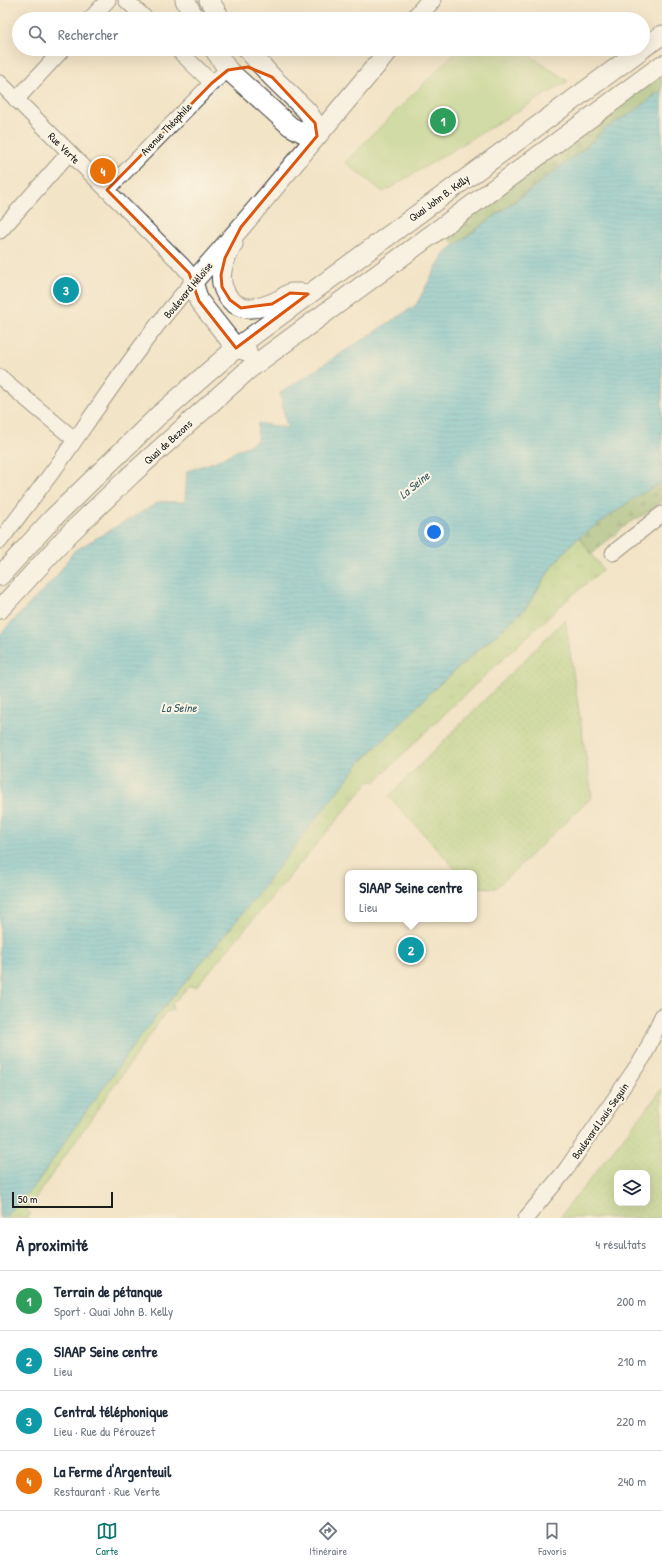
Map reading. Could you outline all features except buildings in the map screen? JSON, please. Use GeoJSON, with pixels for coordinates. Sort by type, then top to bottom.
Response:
{"type":"FeatureCollection","features":[{"type":"Feature","properties":{"kind":"main road"},"geometry":{"type":"LineString","coordinates":[[185,0],[191,12]]}},
{"type":"Feature","properties":{"kind":"main road"},"geometry":{"type":"LineString","coordinates":[[209,0],[217,12]]}},
{"type":"Feature","properties":{"kind":"main road"},"geometry":{"type":"LineString","coordinates":[[421,12],[431,0]]}},
{"type":"Feature","properties":{"kind":"main road","name":"Quai John B. Kelly"},"geometry":{"type":"LineString","coordinates":[[650,43],[662,34]]}},
{"type":"Feature","properties":{"kind":"main road"},"geometry":{"type":"LineString","coordinates":[[219,56],[228,70],[290,126],[303,133],[317,136],[315,123],[308,111],[272,77],[253,56]]}},
{"type":"Feature","properties":{"kind":"main road","name":"Boulevard Héloïse"},"geometry":{"type":"LineString","coordinates":[[193,282],[384,56]]}},
{"type":"Feature","properties":{"kind":"main road","name":"Quai John B. Kelly"},"geometry":{"type":"LineString","coordinates":[[236,348],[633,56]]}},
{"type":"Feature","properties":{"kind":"main road","name":"Quai de Bezons"},"geometry":{"type":"LineString","coordinates":[[0,609],[69,534],[132,474],[236,380],[351,292],[662,65]]}},
{"type":"Feature","properties":{"kind":"main road"},"geometry":{"type":"LineString","coordinates":[[228,70],[248,67],[272,77]]}},
{"type":"Feature","properties":{"kind":"main road"},"geometry":{"type":"LineString","coordinates":[[241,227],[225,258],[221,276],[222,287],[230,300],[241,308],[251,308],[272,304],[290,293],[308,294]]}},
{"type":"Feature","properties":{"kind":"main road"},"geometry":{"type":"LineString","coordinates":[[193,282],[199,301],[236,348],[256,354],[272,352]]}},
{"type":"Feature","properties":{"kind":"main road"},"geometry":{"type":"LineString","coordinates":[[236,348],[236,380]]}},
{"type":"Feature","properties":{"kind":"main road"},"geometry":{"type":"LineString","coordinates":[[0,576],[53,518],[158,416],[236,348]]}},
{"type":"Feature","properties":{"kind":"street"},"geometry":{"type":"LineString","coordinates":[[97,12],[108,0]]}},
{"type":"Feature","properties":{"kind":"street"},"geometry":{"type":"LineString","coordinates":[[126,0],[139,12]]}},
{"type":"Feature","properties":{"kind":"street"},"geometry":{"type":"LineString","coordinates":[[16,100],[57,56]]}},
{"type":"Feature","properties":{"kind":"street"},"geometry":{"type":"LineString","coordinates":[[184,56],[212,83]]}},
{"type":"Feature","properties":{"kind":"street","name":"Avenue Théophile"},"geometry":{"type":"LineString","coordinates":[[107,190],[212,83],[228,70]]}},
{"type":"Feature","properties":{"kind":"street","name":"Rue Verte"},"geometry":{"type":"LineString","coordinates":[[0,83],[181,264],[189,273],[193,282]]}},
{"type":"Feature","properties":{"kind":"street"},"geometry":{"type":"LineString","coordinates":[[0,231],[69,153]]}},
{"type":"Feature","properties":{"kind":"street","name":"Boulevard Héloïse"},"geometry":{"type":"LineString","coordinates":[[0,541],[174,304],[193,282]]}},
{"type":"Feature","properties":{"kind":"street"},"geometry":{"type":"LineString","coordinates":[[0,377],[74,439]]}},
{"type":"Feature","properties":{"kind":"street"},"geometry":{"type":"LineString","coordinates":[[612,553],[662,514]]}},
{"type":"Feature","properties":{"kind":"street","name":"Boulevard Louis Seguin"},"geometry":{"type":"LineString","coordinates":[[526,1218],[565,1171],[644,1056],[662,1016]]}},
{"type":"Feature","properties":{"kind":"highlighted area"},"geometry":{"type":"Polygon","coordinates":[[[248,67],[272,77],[315,123],[317,136],[241,227],[225,258],[221,275],[222,287],[230,300],[241,308],[272,304],[290,293],[308,294],[236,348],[199,301],[189,273],[107,190],[212,83],[228,70],[237,68],[248,67]]]}},
{"type":"Feature","properties":{"kind":"green space"},"geometry":{"type":"Polygon","coordinates":[[[451,56],[530,56],[568,81],[383,192],[345,162],[451,56]]]}},
{"type":"Feature","properties":{"kind":"green space"},"geometry":{"type":"Polygon","coordinates":[[[662,74],[662,90],[636,110],[606,128],[586,147],[455,245],[445,232],[662,74]]]}},
{"type":"Feature","properties":{"kind":"green space"},"geometry":{"type":"Polygon","coordinates":[[[662,482],[662,502],[647,513],[630,522],[592,554],[579,537],[636,497],[662,482]]]}},
{"type":"Feature","properties":{"kind":"green space"},"geometry":{"type":"Polygon","coordinates":[[[579,537],[603,570],[571,596],[503,659],[376,781],[369,782],[196,987],[189,986],[172,1004],[173,1010],[166,1012],[27,1210],[31,1214],[26,1218],[4,1218],[36,1184],[142,1034],[238,919],[357,766],[432,691],[526,608],[549,571],[571,544],[579,537]]]}},
{"type":"Feature","properties":{"kind":"green space"},"geometry":{"type":"Polygon","coordinates":[[[565,619],[592,797],[496,888],[477,887],[477,870],[456,870],[389,796],[565,619]]]}},
{"type":"Feature","properties":{"kind":"green space"},"geometry":{"type":"Polygon","coordinates":[[[662,1089],[662,1218],[559,1218],[662,1089]]]}},
{"type":"Feature","properties":{"kind":"water","name":"La Seine"},"geometry":{"type":"Polygon","coordinates":[[[662,90],[662,482],[636,497],[571,544],[549,571],[526,608],[432,691],[405,720],[363,759],[238,919],[142,1034],[36,1184],[4,1218],[0,1218],[0,634],[56,577],[74,551],[159,502],[185,502],[187,471],[214,462],[257,441],[258,423],[287,428],[280,393],[416,305],[444,253],[529,191],[586,147],[606,128],[636,110],[662,90]]]}},
{"type":"Feature","properties":{"kind":"place","name":"Terrain de pétanque"},"geometry":{"type":"Point","coordinates":[443,121]}},
{"type":"Feature","properties":{"kind":"place","name":"La Ferme d'Argenteuil"},"geometry":{"type":"Point","coordinates":[103,171]}},
{"type":"Feature","properties":{"kind":"place","name":"Central téléphonique"},"geometry":{"type":"Point","coordinates":[66,290]}},
{"type":"Feature","properties":{"kind":"place","name":"SIAAP Seine centre"},"geometry":{"type":"Point","coordinates":[411,950]}}]}
